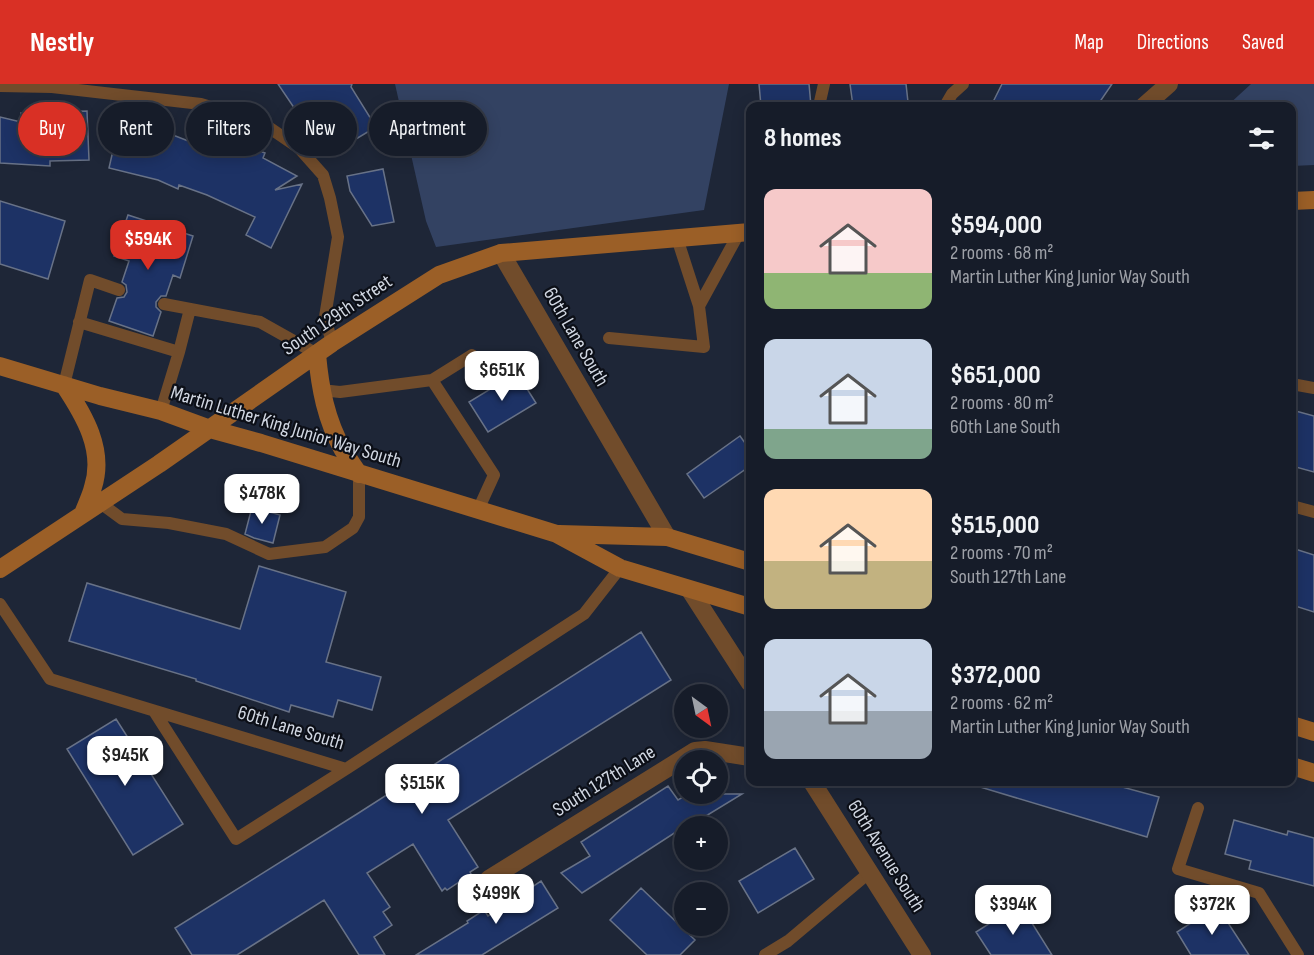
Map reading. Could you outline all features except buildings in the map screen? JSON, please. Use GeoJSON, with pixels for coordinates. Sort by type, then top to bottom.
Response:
{"type":"FeatureCollection","features":[{"type":"Feature","properties":{"kind":"street"},"geometry":{"type":"LineString","coordinates":[[1149,102],[1169,84]]}},
{"type":"Feature","properties":{"kind":"street"},"geometry":{"type":"LineString","coordinates":[[1296,201],[1314,200]]}},
{"type":"Feature","properties":{"kind":"street","name":"South 129th Street"},"geometry":{"type":"LineString","coordinates":[[0,569],[439,274],[501,254],[744,232]]}},
{"type":"Feature","properties":{"kind":"street","name":"60th Lane South"},"geometry":{"type":"LineString","coordinates":[[501,254],[667,537]]}},
{"type":"Feature","properties":{"kind":"street"},"geometry":{"type":"LineString","coordinates":[[325,349],[321,390],[326,409],[342,449],[359,474]]}},
{"type":"Feature","properties":{"kind":"street","name":"Martin Luther King Junior Way South"},"geometry":{"type":"LineString","coordinates":[[0,366],[100,396],[161,411],[210,429],[557,534],[620,568],[746,606]]}},
{"type":"Feature","properties":{"kind":"street"},"geometry":{"type":"LineString","coordinates":[[64,385],[81,410],[95,447],[97,468],[94,487],[82,514]]}},
{"type":"Feature","properties":{"kind":"street","name":"Martin Luther King Junior Way South"},"geometry":{"type":"LineString","coordinates":[[557,534],[667,537],[746,561]]}},
{"type":"Feature","properties":{"kind":"street"},"geometry":{"type":"LineString","coordinates":[[690,590],[746,677]]}},
{"type":"Feature","properties":{"kind":"street"},"geometry":{"type":"LineString","coordinates":[[1296,726],[1314,732]]}},
{"type":"Feature","properties":{"kind":"street","name":"South 127th Lane"},"geometry":{"type":"LineString","coordinates":[[489,879],[695,751],[705,750],[746,756]]}},
{"type":"Feature","properties":{"kind":"street"},"geometry":{"type":"LineString","coordinates":[[1296,767],[1314,773]]}},
{"type":"Feature","properties":{"kind":"street","name":"60th Avenue South"},"geometry":{"type":"LineString","coordinates":[[815,786],[922,955]]}},
{"type":"Feature","properties":{"kind":"lane"},"geometry":{"type":"LineString","coordinates":[[820,102],[824,84]]}},
{"type":"Feature","properties":{"kind":"lane"},"geometry":{"type":"LineString","coordinates":[[947,102],[963,84]]}},
{"type":"Feature","properties":{"kind":"lane"},"geometry":{"type":"LineString","coordinates":[[0,86],[52,86],[201,104],[261,122],[299,148],[322,175],[330,198],[338,237],[325,317],[325,349],[260,322],[164,304]]}},
{"type":"Feature","properties":{"kind":"lane"},"geometry":{"type":"LineString","coordinates":[[699,306],[744,232]]}},
{"type":"Feature","properties":{"kind":"lane"},"geometry":{"type":"LineString","coordinates":[[609,338],[704,347],[699,306],[677,238]]}},
{"type":"Feature","properties":{"kind":"lane"},"geometry":{"type":"LineString","coordinates":[[64,385],[90,280],[119,290]]}},
{"type":"Feature","properties":{"kind":"lane"},"geometry":{"type":"LineString","coordinates":[[161,411],[190,309]]}},
{"type":"Feature","properties":{"kind":"lane"},"geometry":{"type":"LineString","coordinates":[[79,322],[179,352]]}},
{"type":"Feature","properties":{"kind":"lane"},"geometry":{"type":"LineString","coordinates":[[321,390],[340,392],[432,380],[472,355]]}},
{"type":"Feature","properties":{"kind":"lane"},"geometry":{"type":"LineString","coordinates":[[432,380],[494,475],[477,510]]}},
{"type":"Feature","properties":{"kind":"lane"},"geometry":{"type":"LineString","coordinates":[[1296,385],[1314,388]]}},
{"type":"Feature","properties":{"kind":"lane"},"geometry":{"type":"LineString","coordinates":[[99,502],[122,519],[169,523],[226,534],[269,554],[326,547],[353,528],[359,517],[359,474]]}},
{"type":"Feature","properties":{"kind":"lane"},"geometry":{"type":"LineString","coordinates":[[1296,507],[1314,512]]}},
{"type":"Feature","properties":{"kind":"lane","name":"60th Lane South"},"geometry":{"type":"LineString","coordinates":[[0,604],[50,678],[346,769],[584,614],[620,568]]}},
{"type":"Feature","properties":{"kind":"lane"},"geometry":{"type":"LineString","coordinates":[[154,711],[236,839],[346,769]]}},
{"type":"Feature","properties":{"kind":"lane"},"geometry":{"type":"LineString","coordinates":[[1198,808],[1178,869],[1259,893],[1298,955]]}},
{"type":"Feature","properties":{"kind":"lane"},"geometry":{"type":"LineString","coordinates":[[765,955],[788,941],[870,872]]}},
{"type":"Feature","properties":{"kind":"shaded area"},"geometry":{"type":"Polygon","coordinates":[[[395,84],[729,84],[704,210],[436,247],[426,221],[411,156],[487,156],[487,102],[399,102],[395,84]]]}},
{"type":"Feature","properties":{"kind":"shaded area"},"geometry":{"type":"Polygon","coordinates":[[[1251,84],[1314,84],[1314,165],[1296,166],[1296,102],[1231,102],[1251,84]]]}}]}
